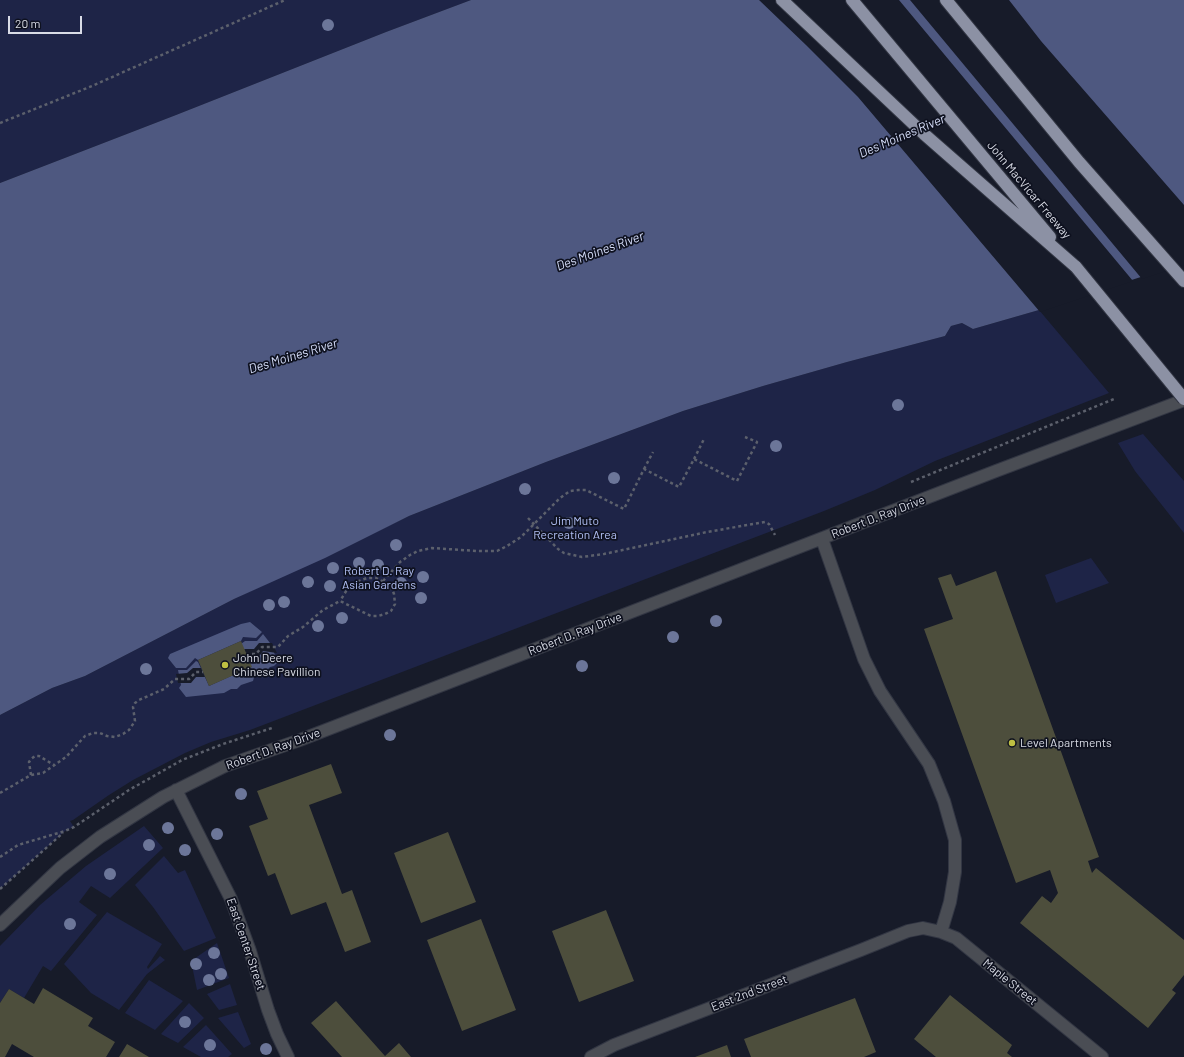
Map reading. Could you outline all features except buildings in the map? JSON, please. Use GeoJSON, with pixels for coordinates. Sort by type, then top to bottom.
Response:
{"type":"FeatureCollection","features":[{"type":"Feature","properties":{"kind":"highway"},"geometry":{"type":"LineString","coordinates":[[782,0],[924,134],[1076,267]]}},
{"type":"Feature","properties":{"kind":"highway","name":"John MacVicar Freeway"},"geometry":{"type":"LineString","coordinates":[[852,0],[1076,267],[1184,399]]}},
{"type":"Feature","properties":{"kind":"highway"},"geometry":{"type":"LineString","coordinates":[[946,0],[1079,162],[1184,281]]}},
{"type":"Feature","properties":{"kind":"street","name":"Robert D. Ray Drive"},"geometry":{"type":"LineString","coordinates":[[0,925],[60,868],[89,845],[140,810],[176,790],[225,766],[300,740],[1184,399]]}},
{"type":"Feature","properties":{"kind":"street"},"geometry":{"type":"LineString","coordinates":[[822,539],[864,658],[880,691],[928,764],[944,801],[955,840],[955,872],[950,902],[941,932]]}},
{"type":"Feature","properties":{"kind":"street","name":"East Center Street"},"geometry":{"type":"LineString","coordinates":[[176,790],[232,899],[248,944],[268,1010],[288,1057]]}},
{"type":"Feature","properties":{"kind":"street","name":"Maple Street"},"geometry":{"type":"LineString","coordinates":[[908,931],[922,928],[941,932],[956,938],[1102,1057]]}},
{"type":"Feature","properties":{"kind":"street","name":"East 2nd Street"},"geometry":{"type":"LineString","coordinates":[[591,1057],[614,1045],[908,931]]}},
{"type":"Feature","properties":{"kind":"path"},"geometry":{"type":"LineString","coordinates":[[0,123],[92,86],[285,0]]}},
{"type":"Feature","properties":{"kind":"path"},"geometry":{"type":"LineString","coordinates":[[694,459],[738,481],[757,442],[745,437]]}},
{"type":"Feature","properties":{"kind":"path"},"geometry":{"type":"LineString","coordinates":[[644,469],[679,487],[704,439]]}},
{"type":"Feature","properties":{"kind":"path"},"geometry":{"type":"LineString","coordinates":[[383,581],[400,562],[410,555],[432,548],[497,551],[520,537],[560,498],[570,491],[586,490],[624,509],[653,452]]}},
{"type":"Feature","properties":{"kind":"path"},"geometry":{"type":"LineString","coordinates":[[528,518],[553,544],[564,553],[582,557],[765,522],[769,524],[775,535]]}},
{"type":"Feature","properties":{"kind":"path"},"geometry":{"type":"LineString","coordinates":[[246,654],[256,654],[262,647],[278,647],[288,636],[308,623],[323,610],[340,601],[348,588],[356,582],[367,578],[376,578],[391,586],[395,604],[391,611],[378,616],[371,616],[340,601]]}},
{"type":"Feature","properties":{"kind":"path"},"geometry":{"type":"LineString","coordinates":[[0,793],[31,775],[43,773],[66,757],[85,736],[93,733],[100,733],[115,737],[123,734],[129,730],[135,721],[133,707],[135,702],[164,689],[175,678],[189,679],[196,672],[203,672]]}},
{"type":"Feature","properties":{"kind":"path"},"geometry":{"type":"LineString","coordinates":[[31,775],[30,762],[35,756],[39,756],[54,765]]}},
{"type":"Feature","properties":{"kind":"path"},"geometry":{"type":"LineString","coordinates":[[0,857],[18,845],[65,832],[0,889]]}},
{"type":"Feature","properties":{"kind":"green space"},"geometry":{"type":"Polygon","coordinates":[[[0,0],[471,0],[0,183],[0,0]]]}},
{"type":"Feature","properties":{"kind":"green space","name":"Jim Muto Recreation Area"},"geometry":{"type":"Polygon","coordinates":[[[1039,310],[1109,393],[935,461],[875,490],[824,511],[250,730],[211,742],[185,753],[133,780],[70,821],[74,827],[65,831],[0,889],[0,715],[52,688],[85,676],[234,599],[409,516],[546,462],[683,411],[763,386],[945,336],[951,326],[962,323],[973,329],[1039,310]]]}},
{"type":"Feature","properties":{"kind":"green space"},"geometry":{"type":"Polygon","coordinates":[[[1143,434],[1184,481],[1184,533],[1135,471],[1118,443],[1143,434]]]}},
{"type":"Feature","properties":{"kind":"green space"},"geometry":{"type":"Polygon","coordinates":[[[1091,558],[1109,583],[1056,603],[1045,575],[1091,558]]]}},
{"type":"Feature","properties":{"kind":"green space"},"geometry":{"type":"Polygon","coordinates":[[[144,826],[163,848],[110,898],[91,886],[79,902],[97,915],[51,971],[43,966],[24,998],[9,989],[0,1003],[0,946],[40,905],[86,866],[144,826]]]}},
{"type":"Feature","properties":{"kind":"green space"},"geometry":{"type":"Polygon","coordinates":[[[164,856],[178,873],[185,870],[216,938],[184,951],[153,907],[135,885],[164,856]]]}},
{"type":"Feature","properties":{"kind":"green space"},"geometry":{"type":"Polygon","coordinates":[[[107,912],[162,944],[147,967],[148,969],[160,956],[165,960],[147,974],[119,1010],[91,993],[64,964],[107,912]]]}},
{"type":"Feature","properties":{"kind":"green space"},"geometry":{"type":"Polygon","coordinates":[[[217,943],[229,978],[197,990],[191,961],[217,943]]]}},
{"type":"Feature","properties":{"kind":"green space"},"geometry":{"type":"Polygon","coordinates":[[[149,980],[183,1001],[155,1030],[125,1013],[149,980]]]}},
{"type":"Feature","properties":{"kind":"green space"},"geometry":{"type":"Polygon","coordinates":[[[230,984],[237,1005],[219,1010],[207,994],[230,984]]]}},
{"type":"Feature","properties":{"kind":"green space"},"geometry":{"type":"Polygon","coordinates":[[[189,1003],[204,1018],[178,1043],[161,1034],[189,1003]]]}},
{"type":"Feature","properties":{"kind":"green space"},"geometry":{"type":"Polygon","coordinates":[[[238,1012],[251,1044],[244,1048],[218,1018],[238,1012]]]}},
{"type":"Feature","properties":{"kind":"green space"},"geometry":{"type":"Polygon","coordinates":[[[206,1025],[232,1054],[228,1057],[201,1057],[183,1047],[206,1025]]]}},
{"type":"Feature","properties":{"kind":"water","name":"Des Moines River"},"geometry":{"type":"Polygon","coordinates":[[[471,0],[1184,0],[1184,263],[1039,310],[973,329],[962,323],[951,326],[945,336],[763,386],[683,411],[546,462],[409,516],[325,558],[234,599],[85,676],[52,688],[0,715],[0,183],[471,0]]]}},
{"type":"Feature","properties":{"kind":"water"},"geometry":{"type":"Polygon","coordinates":[[[250,622],[262,632],[256,638],[243,637],[241,641],[198,660],[195,658],[186,668],[176,668],[168,658],[170,654],[241,624],[250,622]]]}},
{"type":"Feature","properties":{"kind":"water"},"geometry":{"type":"Polygon","coordinates":[[[263,634],[270,643],[278,662],[266,671],[260,671],[255,674],[253,681],[241,685],[237,689],[231,689],[224,693],[186,697],[179,688],[181,685],[178,670],[187,670],[196,661],[198,662],[209,686],[251,667],[241,644],[245,641],[257,641],[263,634]]]}},
{"type":"Feature","properties":{"kind":"pier"},"geometry":{"type":"Polygon","coordinates":[[[759,0],[899,0],[1133,281],[1040,312],[858,97],[759,0]]]}},
{"type":"Feature","properties":{"kind":"pier"},"geometry":{"type":"Polygon","coordinates":[[[910,0],[1009,0],[1041,41],[1184,205],[1184,265],[1142,279],[910,0]]]}},
{"type":"Feature","properties":{"kind":"pier"},"geometry":{"type":"Polygon","coordinates":[[[259,643],[272,643],[277,653],[263,651],[258,658],[247,658],[244,649],[254,649],[259,643]]]}},
{"type":"Feature","properties":{"kind":"pier"},"geometry":{"type":"Polygon","coordinates":[[[193,668],[201,668],[205,677],[196,677],[191,683],[178,683],[176,674],[187,673],[193,668]]]}},
{"type":"Feature","properties":{"kind":"place","name":"John Deere Chinese Pavillion"},"geometry":{"type":"Point","coordinates":[225,665]}},
{"type":"Feature","properties":{"kind":"place","name":"Level Apartments"},"geometry":{"type":"Point","coordinates":[1012,743]}},
{"type":"Feature","properties":{"kind":"park label","name":"Robert D. Ray Asian Gardens"},"geometry":{"type":"Point","coordinates":[379,578]}}]}
